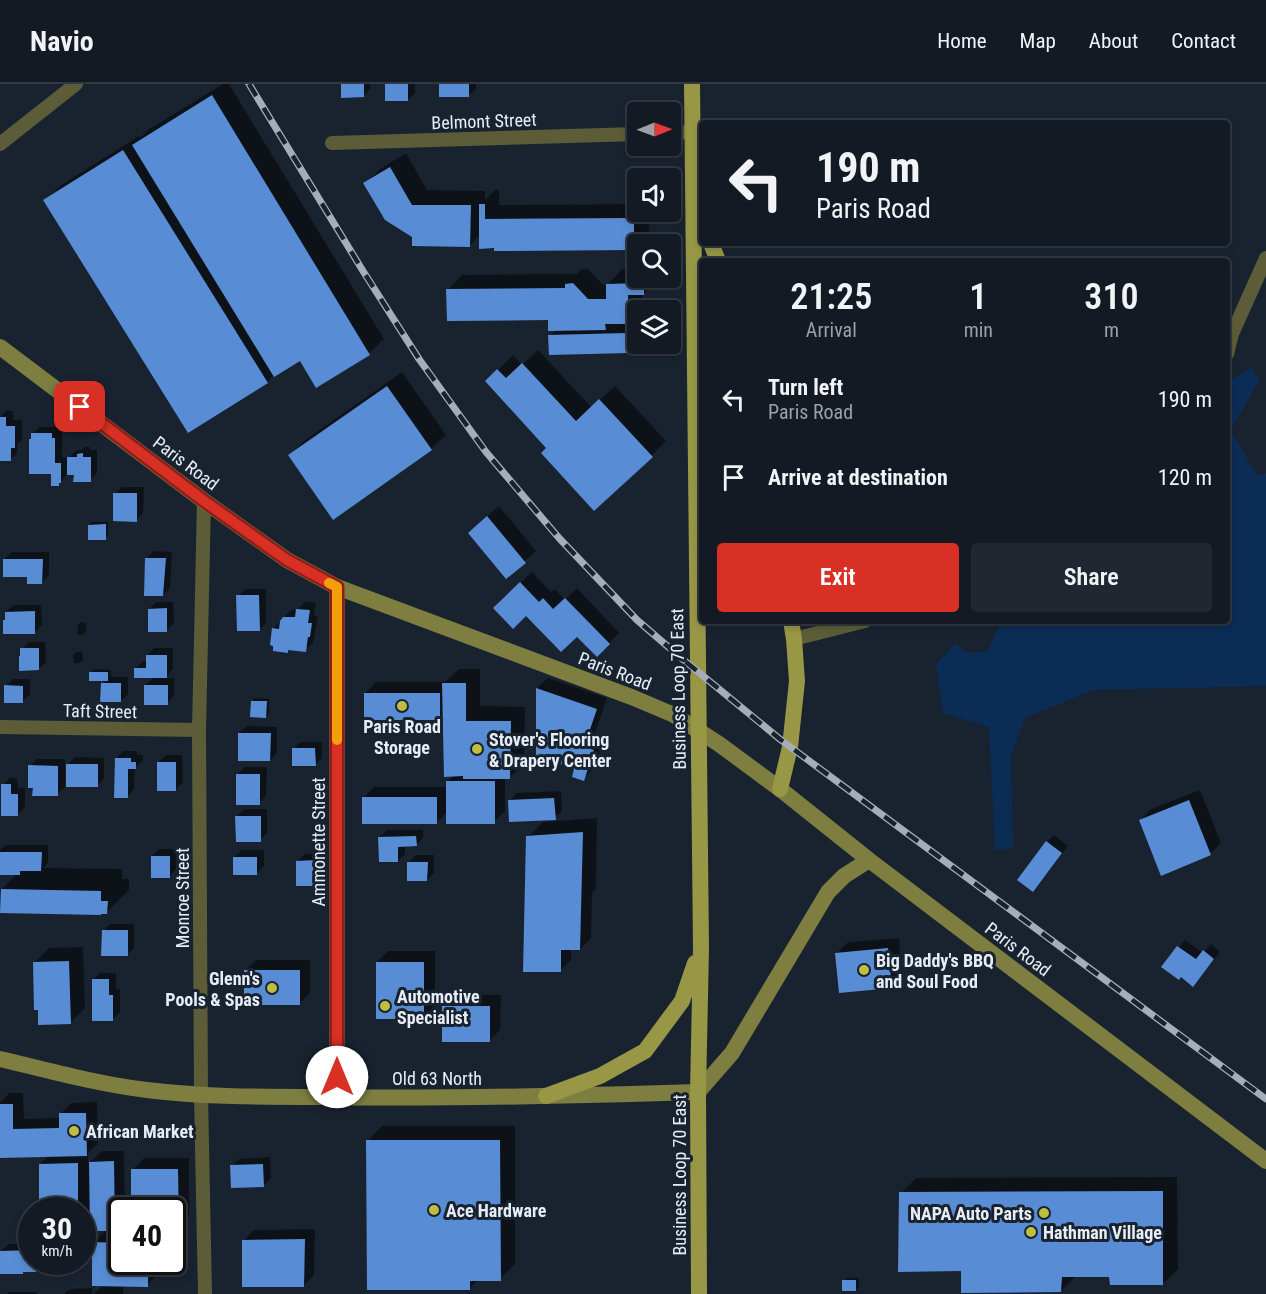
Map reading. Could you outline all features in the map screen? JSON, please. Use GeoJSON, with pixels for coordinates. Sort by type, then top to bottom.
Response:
{"type":"FeatureCollection","features":[{"type":"Feature","properties":{"kind":"main road","name":"Business Loop 70 East"},"geometry":{"type":"LineString","coordinates":[[692,84],[701,948],[698,1092],[699,1294]]}},
{"type":"Feature","properties":{"kind":"main road"},"geometry":{"type":"LineString","coordinates":[[693,198],[699,213]]}},
{"type":"Feature","properties":{"kind":"main road","name":"Paris Road"},"geometry":{"type":"LineString","coordinates":[[0,347],[204,501],[287,560],[337,587],[674,715],[719,744],[780,789],[869,860],[1266,1161]]}},
{"type":"Feature","properties":{"kind":"main road"},"geometry":{"type":"LineString","coordinates":[[780,789],[790,747],[797,681],[792,624]]}},
{"type":"Feature","properties":{"kind":"main road"},"geometry":{"type":"LineString","coordinates":[[698,1092],[732,1053],[828,892],[844,876],[869,860]]}},
{"type":"Feature","properties":{"kind":"main road"},"geometry":{"type":"LineString","coordinates":[[546,1096],[600,1076],[645,1051],[682,1001],[701,948]]}},
{"type":"Feature","properties":{"kind":"main road","name":"Old 63 North"},"geometry":{"type":"LineString","coordinates":[[0,1059],[83,1079],[145,1090],[201,1096],[337,1098],[698,1092]]}},
{"type":"Feature","properties":{"kind":"street"},"geometry":{"type":"LineString","coordinates":[[0,144],[76,84]]}},
{"type":"Feature","properties":{"kind":"street"},"geometry":{"type":"LineString","coordinates":[[681,132],[692,132]]}},
{"type":"Feature","properties":{"kind":"street","name":"Belmont Street"},"geometry":{"type":"LineString","coordinates":[[332,143],[627,134]]}},
{"type":"Feature","properties":{"kind":"street"},"geometry":{"type":"LineString","coordinates":[[1230,344],[1266,258]]}},
{"type":"Feature","properties":{"kind":"street","name":"Monroe Street"},"geometry":{"type":"LineString","coordinates":[[204,501],[199,730],[201,1096],[205,1294]]}},
{"type":"Feature","properties":{"kind":"street","name":"Ammonette Street"},"geometry":{"type":"LineString","coordinates":[[337,587],[337,1098]]}},
{"type":"Feature","properties":{"kind":"street"},"geometry":{"type":"LineString","coordinates":[[794,639],[853,624]]}},
{"type":"Feature","properties":{"kind":"street","name":"Taft Street"},"geometry":{"type":"LineString","coordinates":[[0,727],[199,730]]}},
{"type":"Feature","properties":{"kind":"shaded area"},"geometry":{"type":"Polygon","coordinates":[[[1251,368],[1260,380],[1230,430],[1230,380],[1251,368]]]}},
{"type":"Feature","properties":{"kind":"shaded area"},"geometry":{"type":"Polygon","coordinates":[[[1230,430],[1258,476],[1266,473],[1266,686],[1093,690],[1025,718],[1011,755],[1013,848],[995,850],[989,727],[943,713],[936,664],[955,644],[968,653],[988,651],[1000,624],[1230,624],[1230,430]]]}},
{"type":"Feature","properties":{"kind":"building"},"geometry":{"type":"Polygon","coordinates":[[[341,84],[364,84],[364,97],[341,98],[341,84]]]}},
{"type":"Feature","properties":{"kind":"building"},"geometry":{"type":"Polygon","coordinates":[[[385,84],[408,84],[408,101],[385,101],[385,84]]]}},
{"type":"Feature","properties":{"kind":"building"},"geometry":{"type":"Polygon","coordinates":[[[439,84],[469,84],[469,97],[439,97],[439,84]]]}},
{"type":"Feature","properties":{"kind":"building"},"geometry":{"type":"Polygon","coordinates":[[[212,95],[370,355],[316,388],[300,361],[274,377],[132,145],[212,95]]]}},
{"type":"Feature","properties":{"kind":"building"},"geometry":{"type":"Polygon","coordinates":[[[123,150],[268,383],[188,433],[43,200],[123,150]]]}},
{"type":"Feature","properties":{"kind":"building"},"geometry":{"type":"Polygon","coordinates":[[[390,167],[412,205],[471,205],[470,247],[412,246],[412,237],[385,220],[363,183],[390,167]]]}},
{"type":"Feature","properties":{"kind":"building"},"geometry":{"type":"Polygon","coordinates":[[[479,204],[485,204],[485,219],[627,218],[627,222],[634,222],[634,234],[627,234],[627,250],[494,251],[494,248],[479,249],[479,204]]]}},
{"type":"Feature","properties":{"kind":"building"},"geometry":{"type":"Polygon","coordinates":[[[573,283],[588,299],[606,299],[606,284],[627,283],[627,288],[644,288],[644,295],[628,295],[627,324],[605,324],[606,330],[548,331],[548,320],[447,321],[446,289],[565,288],[565,284],[573,283]]]}},
{"type":"Feature","properties":{"kind":"building"},"geometry":{"type":"Polygon","coordinates":[[[627,333],[627,353],[549,355],[548,335],[627,333]]]}},
{"type":"Feature","properties":{"kind":"building"},"geometry":{"type":"Polygon","coordinates":[[[522,363],[576,421],[599,399],[653,457],[594,511],[541,453],[546,448],[485,381],[497,369],[506,378],[522,363]]]}},
{"type":"Feature","properties":{"kind":"building"},"geometry":{"type":"Polygon","coordinates":[[[387,386],[432,450],[333,520],[288,455],[387,386]]]}},
{"type":"Feature","properties":{"kind":"building"},"geometry":{"type":"Polygon","coordinates":[[[0,417],[6,417],[6,426],[15,426],[15,448],[11,448],[11,461],[0,461],[0,417]]]}},
{"type":"Feature","properties":{"kind":"building"},"geometry":{"type":"Polygon","coordinates":[[[31,433],[52,433],[52,438],[55,438],[55,463],[61,463],[59,486],[51,486],[51,474],[29,474],[31,433]]]}},
{"type":"Feature","properties":{"kind":"building"},"geometry":{"type":"Polygon","coordinates":[[[83,453],[83,457],[91,457],[91,482],[73,482],[74,475],[67,475],[67,457],[77,457],[77,454],[83,453]]]}},
{"type":"Feature","properties":{"kind":"building"},"geometry":{"type":"Polygon","coordinates":[[[113,493],[137,493],[137,522],[113,521],[113,493]]]}},
{"type":"Feature","properties":{"kind":"building"},"geometry":{"type":"Polygon","coordinates":[[[487,516],[526,563],[506,579],[468,533],[487,516]]]}},
{"type":"Feature","properties":{"kind":"building"},"geometry":{"type":"Polygon","coordinates":[[[106,524],[106,540],[88,540],[88,525],[106,524]]]}},
{"type":"Feature","properties":{"kind":"building"},"geometry":{"type":"Polygon","coordinates":[[[145,558],[166,558],[163,596],[144,596],[145,558]]]}},
{"type":"Feature","properties":{"kind":"building"},"geometry":{"type":"Polygon","coordinates":[[[3,559],[43,559],[42,584],[27,584],[27,577],[3,577],[3,559]]]}},
{"type":"Feature","properties":{"kind":"building"},"geometry":{"type":"Polygon","coordinates":[[[520,582],[539,602],[543,598],[553,609],[565,598],[610,644],[597,657],[577,637],[561,652],[526,616],[513,629],[493,608],[520,582]]]}},
{"type":"Feature","properties":{"kind":"building"},"geometry":{"type":"Polygon","coordinates":[[[236,595],[259,595],[260,631],[237,631],[236,595]]]}},
{"type":"Feature","properties":{"kind":"building"},"geometry":{"type":"Polygon","coordinates":[[[167,608],[167,632],[148,632],[148,609],[167,608]]]}},
{"type":"Feature","properties":{"kind":"building"},"geometry":{"type":"Polygon","coordinates":[[[296,609],[310,610],[308,623],[312,623],[306,652],[273,651],[273,646],[270,645],[272,628],[279,629],[283,617],[295,617],[296,609]]]}},
{"type":"Feature","properties":{"kind":"building"},"geometry":{"type":"Polygon","coordinates":[[[35,611],[35,634],[3,634],[5,612],[35,611]]]}},
{"type":"Feature","properties":{"kind":"building"},"geometry":{"type":"Polygon","coordinates":[[[20,648],[39,648],[39,670],[19,671],[20,648]]]}},
{"type":"Feature","properties":{"kind":"building"},"geometry":{"type":"Polygon","coordinates":[[[146,655],[167,655],[167,678],[134,678],[134,668],[146,668],[146,655]]]}},
{"type":"Feature","properties":{"kind":"building"},"geometry":{"type":"Polygon","coordinates":[[[89,672],[108,672],[108,681],[89,681],[89,672]]]}},
{"type":"Feature","properties":{"kind":"building"},"geometry":{"type":"Polygon","coordinates":[[[101,683],[121,683],[121,702],[100,702],[101,683]]]}},
{"type":"Feature","properties":{"kind":"building","name":"Stover's Flooring & Drapery Center"},"geometry":{"type":"Polygon","coordinates":[[[442,683],[466,683],[466,721],[511,721],[510,779],[444,777],[442,683]]]}},
{"type":"Feature","properties":{"kind":"building"},"geometry":{"type":"Polygon","coordinates":[[[4,685],[23,686],[23,703],[4,703],[4,685]]]}},
{"type":"Feature","properties":{"kind":"building"},"geometry":{"type":"Polygon","coordinates":[[[144,685],[168,685],[168,705],[144,705],[144,685]]]}},
{"type":"Feature","properties":{"kind":"building"},"geometry":{"type":"Polygon","coordinates":[[[536,688],[597,709],[584,747],[594,750],[584,781],[572,777],[574,769],[558,763],[536,764],[536,688]]]}},
{"type":"Feature","properties":{"kind":"building","name":"Paris Road Storage"},"geometry":{"type":"Polygon","coordinates":[[[364,693],[440,693],[440,720],[364,720],[364,693]]]}},
{"type":"Feature","properties":{"kind":"building"},"geometry":{"type":"Polygon","coordinates":[[[251,701],[267,701],[266,718],[250,717],[251,701]]]}},
{"type":"Feature","properties":{"kind":"building"},"geometry":{"type":"Polygon","coordinates":[[[238,733],[271,733],[270,761],[238,761],[238,733]]]}},
{"type":"Feature","properties":{"kind":"building"},"geometry":{"type":"Polygon","coordinates":[[[292,748],[315,748],[316,766],[292,766],[292,748]]]}},
{"type":"Feature","properties":{"kind":"building"},"geometry":{"type":"Polygon","coordinates":[[[115,758],[131,758],[131,762],[136,762],[136,769],[128,769],[128,798],[114,798],[115,758]]]}},
{"type":"Feature","properties":{"kind":"building"},"geometry":{"type":"Polygon","coordinates":[[[157,762],[176,762],[176,791],[157,791],[157,762]]]}},
{"type":"Feature","properties":{"kind":"building"},"geometry":{"type":"Polygon","coordinates":[[[66,764],[98,764],[98,787],[66,787],[66,764]]]}},
{"type":"Feature","properties":{"kind":"building"},"geometry":{"type":"Polygon","coordinates":[[[28,765],[58,766],[58,796],[32,796],[33,788],[28,788],[28,765]]]}},
{"type":"Feature","properties":{"kind":"building"},"geometry":{"type":"Polygon","coordinates":[[[236,774],[260,774],[260,805],[236,805],[236,774]]]}},
{"type":"Feature","properties":{"kind":"building"},"geometry":{"type":"Polygon","coordinates":[[[446,781],[495,781],[495,824],[446,824],[446,781]]]}},
{"type":"Feature","properties":{"kind":"building"},"geometry":{"type":"Polygon","coordinates":[[[1,784],[11,784],[11,794],[18,794],[18,816],[1,816],[1,784]]]}},
{"type":"Feature","properties":{"kind":"building"},"geometry":{"type":"Polygon","coordinates":[[[362,797],[437,797],[437,824],[362,824],[362,797]]]}},
{"type":"Feature","properties":{"kind":"building"},"geometry":{"type":"Polygon","coordinates":[[[554,798],[556,820],[509,822],[508,800],[554,798]]]}},
{"type":"Feature","properties":{"kind":"building"},"geometry":{"type":"Polygon","coordinates":[[[1189,800],[1211,855],[1161,876],[1139,820],[1189,800]]]}},
{"type":"Feature","properties":{"kind":"building"},"geometry":{"type":"Polygon","coordinates":[[[235,816],[261,816],[261,842],[236,842],[235,816]]]}},
{"type":"Feature","properties":{"kind":"building"},"geometry":{"type":"Polygon","coordinates":[[[583,832],[580,950],[561,950],[561,972],[523,972],[526,836],[583,832]]]}},
{"type":"Feature","properties":{"kind":"building"},"geometry":{"type":"Polygon","coordinates":[[[416,836],[417,846],[398,847],[398,862],[379,862],[378,837],[416,836]]]}},
{"type":"Feature","properties":{"kind":"building"},"geometry":{"type":"Polygon","coordinates":[[[1046,841],[1062,853],[1033,892],[1017,880],[1046,841]]]}},
{"type":"Feature","properties":{"kind":"building"},"geometry":{"type":"Polygon","coordinates":[[[0,852],[42,852],[41,871],[20,871],[20,875],[0,875],[0,852]]]}},
{"type":"Feature","properties":{"kind":"building"},"geometry":{"type":"Polygon","coordinates":[[[151,856],[170,856],[170,878],[151,878],[151,856]]]}},
{"type":"Feature","properties":{"kind":"building"},"geometry":{"type":"Polygon","coordinates":[[[233,857],[257,857],[257,875],[233,875],[233,857]]]}},
{"type":"Feature","properties":{"kind":"building"},"geometry":{"type":"Polygon","coordinates":[[[316,860],[316,886],[296,886],[296,861],[316,860]]]}},
{"type":"Feature","properties":{"kind":"building"},"geometry":{"type":"Polygon","coordinates":[[[407,862],[428,862],[427,881],[407,881],[407,862]]]}},
{"type":"Feature","properties":{"kind":"building"},"geometry":{"type":"Polygon","coordinates":[[[1,889],[101,891],[101,901],[108,901],[107,914],[0,913],[1,889]]]}},
{"type":"Feature","properties":{"kind":"building"},"geometry":{"type":"Polygon","coordinates":[[[102,930],[128,930],[128,956],[101,956],[102,930]]]}},
{"type":"Feature","properties":{"kind":"building"},"geometry":{"type":"Polygon","coordinates":[[[1177,946],[1196,959],[1203,950],[1214,959],[1193,987],[1181,977],[1179,980],[1161,967],[1177,946]]]}},
{"type":"Feature","properties":{"kind":"building","name":"Big Daddy's BBQ and Soul Food"},"geometry":{"type":"Polygon","coordinates":[[[888,948],[892,988],[839,993],[835,953],[888,948]]]}},
{"type":"Feature","properties":{"kind":"building"},"geometry":{"type":"Polygon","coordinates":[[[69,961],[71,1024],[38,1025],[38,1010],[34,1010],[33,962],[69,961]]]}},
{"type":"Feature","properties":{"kind":"building"},"geometry":{"type":"Polygon","coordinates":[[[376,962],[424,962],[424,1019],[376,1019],[376,962]]]}},
{"type":"Feature","properties":{"kind":"building","name":"Glenn's Pools & Spas"},"geometry":{"type":"Polygon","coordinates":[[[244,970],[300,970],[300,1005],[244,1005],[244,970]]]}},
{"type":"Feature","properties":{"kind":"building"},"geometry":{"type":"Polygon","coordinates":[[[92,979],[109,979],[109,995],[113,995],[113,1021],[92,1021],[92,979]]]}},
{"type":"Feature","properties":{"kind":"building"},"geometry":{"type":"Polygon","coordinates":[[[442,1006],[490,1006],[490,1042],[442,1042],[442,1006]]]}},
{"type":"Feature","properties":{"kind":"building"},"geometry":{"type":"Polygon","coordinates":[[[0,1104],[13,1104],[13,1129],[59,1128],[59,1113],[86,1113],[87,1156],[0,1158],[0,1104]]]}},
{"type":"Feature","properties":{"kind":"building","name":"Ace Hardware"},"geometry":{"type":"Polygon","coordinates":[[[366,1140],[500,1140],[501,1281],[470,1281],[470,1290],[367,1290],[366,1140]]]}},
{"type":"Feature","properties":{"kind":"building"},"geometry":{"type":"Polygon","coordinates":[[[114,1161],[115,1197],[108,1197],[108,1231],[96,1231],[96,1197],[90,1197],[89,1162],[114,1161]]]}},
{"type":"Feature","properties":{"kind":"building"},"geometry":{"type":"Polygon","coordinates":[[[78,1163],[78,1197],[39,1197],[39,1164],[78,1163]]]}},
{"type":"Feature","properties":{"kind":"building"},"geometry":{"type":"Polygon","coordinates":[[[263,1164],[264,1187],[231,1188],[230,1165],[263,1164]]]}},
{"type":"Feature","properties":{"kind":"building"},"geometry":{"type":"Polygon","coordinates":[[[131,1169],[178,1169],[178,1197],[131,1197],[131,1169]]]}},
{"type":"Feature","properties":{"kind":"building","name":"Hathman Village"},"geometry":{"type":"Polygon","coordinates":[[[1163,1191],[1163,1285],[1110,1285],[1109,1277],[1062,1277],[1061,1292],[961,1293],[961,1271],[898,1272],[899,1192],[1163,1191]]]}},
{"type":"Feature","properties":{"kind":"building"},"geometry":{"type":"Polygon","coordinates":[[[305,1239],[304,1287],[242,1287],[242,1240],[305,1239]]]}},
{"type":"Feature","properties":{"kind":"building"},"geometry":{"type":"Polygon","coordinates":[[[96,1242],[108,1243],[108,1275],[148,1275],[148,1287],[92,1286],[92,1275],[96,1275],[96,1242]]]}},
{"type":"Feature","properties":{"kind":"building"},"geometry":{"type":"Polygon","coordinates":[[[18,1250],[18,1274],[0,1274],[0,1251],[18,1250]]]}},
{"type":"Feature","properties":{"kind":"building"},"geometry":{"type":"Polygon","coordinates":[[[842,1280],[856,1280],[856,1291],[842,1291],[842,1280]]]}},
{"type":"Feature","properties":{"kind":"railway"},"geometry":{"type":"LineString","coordinates":[[249,84],[419,359],[486,452],[559,538],[637,620],[781,740],[1266,1099]]}},
{"type":"Feature","properties":{"kind":"slow traffic"},"geometry":{"type":"LineString","coordinates":[[329,583],[337,587],[337,740]]}},
{"type":"Feature","properties":{"kind":"place","name":"Paris Road Storage"},"geometry":{"type":"Point","coordinates":[402,706]}},
{"type":"Feature","properties":{"kind":"place","name":"Stover's Flooring & Drapery Center"},"geometry":{"type":"Point","coordinates":[477,749]}},
{"type":"Feature","properties":{"kind":"place","name":"Big Daddy's BBQ and Soul Food"},"geometry":{"type":"Point","coordinates":[864,970]}},
{"type":"Feature","properties":{"kind":"place","name":"Glenn's Pools & Spas"},"geometry":{"type":"Point","coordinates":[272,988]}},
{"type":"Feature","properties":{"kind":"place","name":"Automotive Specialist"},"geometry":{"type":"Point","coordinates":[385,1006]}},
{"type":"Feature","properties":{"kind":"place","name":"African Market"},"geometry":{"type":"Point","coordinates":[74,1131]}},
{"type":"Feature","properties":{"kind":"place","name":"Ace Hardware"},"geometry":{"type":"Point","coordinates":[434,1210]}},
{"type":"Feature","properties":{"kind":"place","name":"NAPA Auto Parts"},"geometry":{"type":"Point","coordinates":[1044,1213]}},
{"type":"Feature","properties":{"kind":"place","name":"Hathman Village"},"geometry":{"type":"Point","coordinates":[1031,1232]}},
{"type":"Feature","properties":{"kind":"route"},"geometry":{"type":"LineString","coordinates":[[80,407],[204,501],[287,560],[337,587],[337,1077]]}}]}
